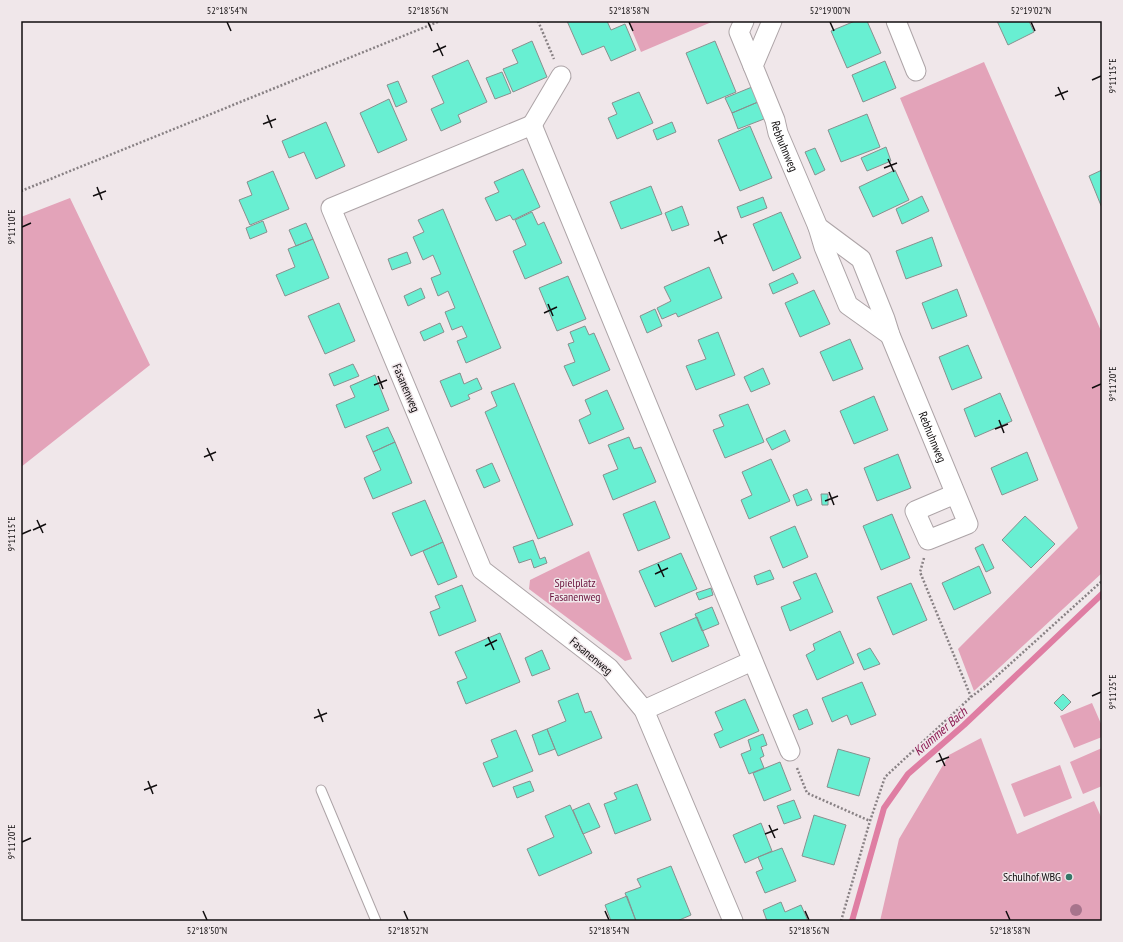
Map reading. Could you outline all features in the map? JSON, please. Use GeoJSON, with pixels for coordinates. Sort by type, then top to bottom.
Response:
{"type":"FeatureCollection","features":[{"type":"Feature","properties":{"kind":"street","name":"Rebhuhnweg"},"geometry":{"type":"LineString","coordinates":[[744,21],[739,32],[775,120],[778,133],[818,227],[824,247],[848,305],[890,335]]}},
{"type":"Feature","properties":{"kind":"street"},"geometry":{"type":"LineString","coordinates":[[753,66],[772,21]]}},
{"type":"Feature","properties":{"kind":"street"},"geometry":{"type":"LineString","coordinates":[[896,21],[916,71]]}},
{"type":"Feature","properties":{"kind":"street"},"geometry":{"type":"LineString","coordinates":[[561,76],[532,125],[790,751]]}},
{"type":"Feature","properties":{"kind":"street","name":"Fasanenweg"},"geometry":{"type":"LineString","coordinates":[[532,125],[331,208],[482,570],[608,668],[644,710],[732,921]]}},
{"type":"Feature","properties":{"kind":"street","name":"Rebhuhnweg"},"geometry":{"type":"LineString","coordinates":[[818,227],[861,259],[890,335],[968,524],[928,540]]}},
{"type":"Feature","properties":{"kind":"street"},"geometry":{"type":"LineString","coordinates":[[928,540],[915,511],[955,494]]}},
{"type":"Feature","properties":{"kind":"street"},"geometry":{"type":"LineString","coordinates":[[644,710],[752,661]]}},
{"type":"Feature","properties":{"kind":"lane"},"geometry":{"type":"LineString","coordinates":[[321,790],[376,921]]}},
{"type":"Feature","properties":{"kind":"path"},"geometry":{"type":"LineString","coordinates":[[21,191],[440,21]]}},
{"type":"Feature","properties":{"kind":"path"},"geometry":{"type":"LineString","coordinates":[[538,21],[561,76]]}},
{"type":"Feature","properties":{"kind":"path"},"geometry":{"type":"LineString","coordinates":[[928,540],[920,572],[971,698]]}},
{"type":"Feature","properties":{"kind":"path"},"geometry":{"type":"LineString","coordinates":[[841,921],[870,821],[885,777],[1102,581]]}},
{"type":"Feature","properties":{"kind":"path"},"geometry":{"type":"LineString","coordinates":[[790,751],[807,792],[870,821]]}},
{"type":"Feature","properties":{"kind":"green space"},"geometry":{"type":"Polygon","coordinates":[[[628,21],[714,21],[641,52],[628,21]]]}},
{"type":"Feature","properties":{"kind":"green space"},"geometry":{"type":"Polygon","coordinates":[[[984,62],[1102,333],[1102,573],[974,691],[958,649],[1078,528],[900,98],[984,62]]]}},
{"type":"Feature","properties":{"kind":"green space"},"geometry":{"type":"Polygon","coordinates":[[[70,198],[150,365],[21,467],[21,217],[70,198]]]}},
{"type":"Feature","properties":{"kind":"green space","name":"Spielplatz Fasanenweg"},"geometry":{"type":"Polygon","coordinates":[[[589,551],[632,659],[625,661],[529,589],[530,580],[589,551]]]}},
{"type":"Feature","properties":{"kind":"green space"},"geometry":{"type":"Polygon","coordinates":[[[1092,703],[1102,726],[1102,737],[1074,748],[1060,716],[1092,703]]]}},
{"type":"Feature","properties":{"kind":"green space"},"geometry":{"type":"Polygon","coordinates":[[[981,738],[1017,834],[1094,801],[1102,819],[1102,921],[880,921],[899,839],[949,755],[981,738]]]}},
{"type":"Feature","properties":{"kind":"green space"},"geometry":{"type":"Polygon","coordinates":[[[1102,748],[1102,786],[1083,794],[1070,762],[1102,748]]]}},
{"type":"Feature","properties":{"kind":"green space"},"geometry":{"type":"Polygon","coordinates":[[[1060,765],[1072,798],[1024,817],[1011,784],[1060,765]]]}},
{"type":"Feature","properties":{"kind":"building"},"geometry":{"type":"Polygon","coordinates":[[[567,21],[607,21],[611,30],[625,24],[636,50],[611,61],[604,46],[582,55],[567,21]]]}},
{"type":"Feature","properties":{"kind":"building"},"geometry":{"type":"Polygon","coordinates":[[[855,21],[867,21],[881,53],[847,68],[831,31],[855,21]]]}},
{"type":"Feature","properties":{"kind":"building"},"geometry":{"type":"Polygon","coordinates":[[[997,21],[1029,21],[1034,32],[1008,45],[997,21]]]}},
{"type":"Feature","properties":{"kind":"building"},"geometry":{"type":"Polygon","coordinates":[[[532,41],[547,77],[513,92],[503,69],[518,63],[512,50],[532,41]]]}},
{"type":"Feature","properties":{"kind":"building"},"geometry":{"type":"Polygon","coordinates":[[[715,41],[736,92],[707,104],[686,53],[715,41]]]}},
{"type":"Feature","properties":{"kind":"building"},"geometry":{"type":"Polygon","coordinates":[[[468,60],[487,102],[458,115],[461,122],[441,131],[431,109],[444,103],[432,76],[468,60]]]}},
{"type":"Feature","properties":{"kind":"building"},"geometry":{"type":"Polygon","coordinates":[[[885,61],[896,88],[863,102],[852,75],[885,61]]]}},
{"type":"Feature","properties":{"kind":"building"},"geometry":{"type":"Polygon","coordinates":[[[502,72],[511,93],[495,99],[486,78],[502,72]]]}},
{"type":"Feature","properties":{"kind":"building"},"geometry":{"type":"Polygon","coordinates":[[[398,81],[407,102],[396,107],[387,85],[398,81]]]}},
{"type":"Feature","properties":{"kind":"building"},"geometry":{"type":"Polygon","coordinates":[[[752,87],[758,102],[732,113],[725,98],[752,87]]]}},
{"type":"Feature","properties":{"kind":"building"},"geometry":{"type":"Polygon","coordinates":[[[639,92],[653,123],[617,139],[608,118],[617,114],[612,103],[639,92]]]}},
{"type":"Feature","properties":{"kind":"building"},"geometry":{"type":"Polygon","coordinates":[[[389,99],[407,140],[378,153],[360,113],[389,99]]]}},
{"type":"Feature","properties":{"kind":"building"},"geometry":{"type":"Polygon","coordinates":[[[758,102],[764,119],[738,129],[732,113],[758,102]]]}},
{"type":"Feature","properties":{"kind":"building"},"geometry":{"type":"Polygon","coordinates":[[[867,114],[880,147],[841,162],[828,130],[867,114]]]}},
{"type":"Feature","properties":{"kind":"building"},"geometry":{"type":"Polygon","coordinates":[[[326,122],[345,166],[316,179],[304,152],[289,158],[282,141],[326,122]]]}},
{"type":"Feature","properties":{"kind":"building"},"geometry":{"type":"Polygon","coordinates":[[[672,122],[676,132],[657,140],[653,130],[672,122]]]}},
{"type":"Feature","properties":{"kind":"building"},"geometry":{"type":"Polygon","coordinates":[[[750,126],[772,178],[740,191],[718,140],[750,126]]]}},
{"type":"Feature","properties":{"kind":"building"},"geometry":{"type":"Polygon","coordinates":[[[886,147],[891,161],[867,171],[861,158],[886,147]]]}},
{"type":"Feature","properties":{"kind":"building"},"geometry":{"type":"Polygon","coordinates":[[[815,148],[825,170],[815,175],[805,152],[815,148]]]}},
{"type":"Feature","properties":{"kind":"building"},"geometry":{"type":"Polygon","coordinates":[[[523,169],[540,207],[513,220],[510,215],[496,221],[485,198],[499,192],[494,182],[523,169]]]}},
{"type":"Feature","properties":{"kind":"building"},"geometry":{"type":"Polygon","coordinates":[[[895,170],[909,200],[873,217],[859,187],[895,170]]]}},
{"type":"Feature","properties":{"kind":"building"},"geometry":{"type":"Polygon","coordinates":[[[1102,170],[1102,208],[1089,176],[1102,170]]]}},
{"type":"Feature","properties":{"kind":"building"},"geometry":{"type":"Polygon","coordinates":[[[273,171],[289,209],[250,225],[239,200],[252,195],[247,182],[273,171]]]}},
{"type":"Feature","properties":{"kind":"building"},"geometry":{"type":"Polygon","coordinates":[[[651,186],[662,214],[621,229],[610,202],[651,186]]]}},
{"type":"Feature","properties":{"kind":"building"},"geometry":{"type":"Polygon","coordinates":[[[922,196],[929,211],[902,224],[896,209],[922,196]]]}},
{"type":"Feature","properties":{"kind":"building"},"geometry":{"type":"Polygon","coordinates":[[[763,197],[767,208],[741,218],[737,207],[763,197]]]}},
{"type":"Feature","properties":{"kind":"building"},"geometry":{"type":"Polygon","coordinates":[[[682,206],[689,225],[672,231],[665,213],[682,206]]]}},
{"type":"Feature","properties":{"kind":"building"},"geometry":{"type":"Polygon","coordinates":[[[443,209],[501,348],[466,363],[457,341],[467,337],[462,326],[452,330],[445,312],[455,308],[448,291],[438,296],[431,278],[441,274],[433,255],[423,260],[413,237],[424,232],[418,220],[443,209]]]}},
{"type":"Feature","properties":{"kind":"building"},"geometry":{"type":"Polygon","coordinates":[[[532,212],[538,225],[544,222],[562,263],[525,279],[513,251],[526,245],[515,220],[532,212]]]}},
{"type":"Feature","properties":{"kind":"building"},"geometry":{"type":"Polygon","coordinates":[[[781,212],[801,258],[773,271],[753,224],[781,212]]]}},
{"type":"Feature","properties":{"kind":"building"},"geometry":{"type":"Polygon","coordinates":[[[263,221],[267,232],[250,239],[246,228],[263,221]]]}},
{"type":"Feature","properties":{"kind":"building"},"geometry":{"type":"Polygon","coordinates":[[[306,223],[313,239],[296,246],[289,230],[306,223]]]}},
{"type":"Feature","properties":{"kind":"building"},"geometry":{"type":"Polygon","coordinates":[[[932,237],[942,266],[906,279],[896,251],[932,237]]]}},
{"type":"Feature","properties":{"kind":"building"},"geometry":{"type":"Polygon","coordinates":[[[313,239],[329,278],[285,296],[276,275],[295,267],[288,249],[313,239]]]}},
{"type":"Feature","properties":{"kind":"building"},"geometry":{"type":"Polygon","coordinates":[[[407,252],[411,263],[392,270],[388,259],[407,252]]]}},
{"type":"Feature","properties":{"kind":"building"},"geometry":{"type":"Polygon","coordinates":[[[709,267],[722,298],[678,317],[676,313],[662,319],[657,308],[671,301],[664,287],[709,267]]]}},
{"type":"Feature","properties":{"kind":"building"},"geometry":{"type":"Polygon","coordinates":[[[793,273],[798,283],[773,294],[769,284],[793,273]]]}},
{"type":"Feature","properties":{"kind":"building"},"geometry":{"type":"Polygon","coordinates":[[[568,276],[586,319],[557,331],[539,288],[568,276]]]}},
{"type":"Feature","properties":{"kind":"building"},"geometry":{"type":"Polygon","coordinates":[[[421,288],[425,298],[408,306],[404,296],[421,288]]]}},
{"type":"Feature","properties":{"kind":"building"},"geometry":{"type":"Polygon","coordinates":[[[957,289],[967,316],[932,329],[922,303],[957,289]]]}},
{"type":"Feature","properties":{"kind":"building"},"geometry":{"type":"Polygon","coordinates":[[[814,290],[830,324],[800,337],[785,303],[814,290]]]}},
{"type":"Feature","properties":{"kind":"building"},"geometry":{"type":"Polygon","coordinates":[[[339,303],[355,341],[325,354],[308,316],[339,303]]]}},
{"type":"Feature","properties":{"kind":"building"},"geometry":{"type":"Polygon","coordinates":[[[655,309],[662,326],[647,333],[640,316],[655,309]]]}},
{"type":"Feature","properties":{"kind":"building"},"geometry":{"type":"Polygon","coordinates":[[[440,323],[444,332],[424,341],[420,332],[440,323]]]}},
{"type":"Feature","properties":{"kind":"building"},"geometry":{"type":"Polygon","coordinates":[[[585,326],[589,335],[594,333],[610,370],[573,386],[564,366],[575,362],[568,344],[574,342],[570,332],[585,326]]]}},
{"type":"Feature","properties":{"kind":"building"},"geometry":{"type":"Polygon","coordinates":[[[718,332],[735,375],[696,390],[686,366],[706,359],[698,340],[718,332]]]}},
{"type":"Feature","properties":{"kind":"building"},"geometry":{"type":"Polygon","coordinates":[[[850,339],[863,369],[833,381],[820,352],[850,339]]]}},
{"type":"Feature","properties":{"kind":"building"},"geometry":{"type":"Polygon","coordinates":[[[968,345],[982,378],[952,390],[939,357],[968,345]]]}},
{"type":"Feature","properties":{"kind":"building"},"geometry":{"type":"Polygon","coordinates":[[[353,364],[359,376],[334,386],[329,374],[353,364]]]}},
{"type":"Feature","properties":{"kind":"building"},"geometry":{"type":"Polygon","coordinates":[[[763,368],[770,384],[751,392],[744,377],[763,368]]]}},
{"type":"Feature","properties":{"kind":"building"},"geometry":{"type":"Polygon","coordinates":[[[460,373],[464,384],[477,378],[482,389],[468,395],[470,399],[451,407],[440,381],[460,373]]]}},
{"type":"Feature","properties":{"kind":"building"},"geometry":{"type":"Polygon","coordinates":[[[375,375],[389,410],[345,428],[336,405],[355,397],[350,386],[375,375]]]}},
{"type":"Feature","properties":{"kind":"building"},"geometry":{"type":"Polygon","coordinates":[[[514,383],[573,525],[538,539],[485,412],[497,406],[491,392],[514,383]]]}},
{"type":"Feature","properties":{"kind":"building"},"geometry":{"type":"Polygon","coordinates":[[[607,390],[624,429],[589,444],[579,420],[591,414],[585,400],[607,390]]]}},
{"type":"Feature","properties":{"kind":"building"},"geometry":{"type":"Polygon","coordinates":[[[1000,393],[1012,421],[975,437],[964,409],[1000,393]]]}},
{"type":"Feature","properties":{"kind":"building"},"geometry":{"type":"Polygon","coordinates":[[[874,396],[888,430],[854,444],[840,411],[874,396]]]}},
{"type":"Feature","properties":{"kind":"building"},"geometry":{"type":"Polygon","coordinates":[[[748,404],[764,442],[725,458],[713,430],[724,426],[719,415],[748,404]]]}},
{"type":"Feature","properties":{"kind":"building"},"geometry":{"type":"Polygon","coordinates":[[[388,427],[395,442],[373,452],[366,436],[388,427]]]}},
{"type":"Feature","properties":{"kind":"building"},"geometry":{"type":"Polygon","coordinates":[[[785,430],[790,441],[772,450],[766,439],[785,430]]]}},
{"type":"Feature","properties":{"kind":"building"},"geometry":{"type":"Polygon","coordinates":[[[629,437],[634,449],[641,447],[656,482],[613,500],[603,475],[618,469],[608,445],[629,437]]]}},
{"type":"Feature","properties":{"kind":"building"},"geometry":{"type":"Polygon","coordinates":[[[395,442],[412,483],[373,499],[364,478],[381,470],[373,452],[395,442]]]}},
{"type":"Feature","properties":{"kind":"building"},"geometry":{"type":"Polygon","coordinates":[[[1027,452],[1038,480],[1002,495],[991,468],[1027,452]]]}},
{"type":"Feature","properties":{"kind":"building"},"geometry":{"type":"Polygon","coordinates":[[[898,454],[911,488],[877,501],[864,468],[898,454]]]}},
{"type":"Feature","properties":{"kind":"building"},"geometry":{"type":"Polygon","coordinates":[[[771,459],[790,501],[749,519],[741,500],[752,495],[742,472],[771,459]]]}},
{"type":"Feature","properties":{"kind":"building"},"geometry":{"type":"Polygon","coordinates":[[[492,463],[500,481],[484,488],[476,470],[492,463]]]}},
{"type":"Feature","properties":{"kind":"building"},"geometry":{"type":"Polygon","coordinates":[[[807,489],[812,500],[797,506],[793,495],[807,489]]]}},
{"type":"Feature","properties":{"kind":"building"},"geometry":{"type":"Polygon","coordinates":[[[821,494],[828,494],[828,505],[822,505],[821,494]]]}},
{"type":"Feature","properties":{"kind":"building"},"geometry":{"type":"Polygon","coordinates":[[[425,500],[443,542],[411,556],[392,513],[425,500]]]}},
{"type":"Feature","properties":{"kind":"building"},"geometry":{"type":"Polygon","coordinates":[[[655,501],[670,538],[638,551],[623,514],[655,501]]]}},
{"type":"Feature","properties":{"kind":"building"},"geometry":{"type":"Polygon","coordinates":[[[892,514],[910,558],[881,570],[863,526],[892,514]]]}},
{"type":"Feature","properties":{"kind":"building"},"geometry":{"type":"Polygon","coordinates":[[[1025,516],[1055,544],[1031,568],[1002,540],[1025,516]]]}},
{"type":"Feature","properties":{"kind":"building"},"geometry":{"type":"Polygon","coordinates":[[[795,526],[808,557],[783,568],[770,537],[795,526]]]}},
{"type":"Feature","properties":{"kind":"building"},"geometry":{"type":"Polygon","coordinates":[[[533,540],[540,559],[545,557],[547,563],[534,568],[531,559],[519,563],[513,547],[533,540]]]}},
{"type":"Feature","properties":{"kind":"building"},"geometry":{"type":"Polygon","coordinates":[[[443,542],[457,577],[438,585],[423,551],[443,542]]]}},
{"type":"Feature","properties":{"kind":"building"},"geometry":{"type":"Polygon","coordinates":[[[983,544],[994,568],[986,572],[975,548],[983,544]]]}},
{"type":"Feature","properties":{"kind":"building"},"geometry":{"type":"Polygon","coordinates":[[[681,553],[697,589],[655,607],[639,571],[681,553]]]}},
{"type":"Feature","properties":{"kind":"building"},"geometry":{"type":"Polygon","coordinates":[[[979,566],[991,593],[954,610],[942,583],[979,566]]]}},
{"type":"Feature","properties":{"kind":"building"},"geometry":{"type":"Polygon","coordinates":[[[770,570],[774,579],[757,585],[754,576],[770,570]]]}},
{"type":"Feature","properties":{"kind":"building"},"geometry":{"type":"Polygon","coordinates":[[[816,573],[833,612],[790,631],[781,607],[801,599],[793,582],[816,573]]]}},
{"type":"Feature","properties":{"kind":"building"},"geometry":{"type":"Polygon","coordinates":[[[911,583],[927,620],[893,635],[877,597],[911,583]]]}},
{"type":"Feature","properties":{"kind":"building"},"geometry":{"type":"Polygon","coordinates":[[[462,585],[476,621],[439,636],[430,612],[440,608],[435,596],[462,585]]]}},
{"type":"Feature","properties":{"kind":"building"},"geometry":{"type":"Polygon","coordinates":[[[711,588],[713,595],[699,600],[696,593],[711,588]]]}},
{"type":"Feature","properties":{"kind":"building"},"geometry":{"type":"Polygon","coordinates":[[[712,607],[719,624],[702,631],[695,614],[712,607]]]}},
{"type":"Feature","properties":{"kind":"building"},"geometry":{"type":"Polygon","coordinates":[[[697,617],[709,646],[672,662],[660,633],[697,617]]]}},
{"type":"Feature","properties":{"kind":"building"},"geometry":{"type":"Polygon","coordinates":[[[840,631],[854,663],[817,680],[806,655],[815,650],[813,644],[840,631]]]}},
{"type":"Feature","properties":{"kind":"building"},"geometry":{"type":"Polygon","coordinates":[[[500,633],[520,682],[466,704],[457,682],[467,678],[455,652],[500,633]]]}},
{"type":"Feature","properties":{"kind":"building"},"geometry":{"type":"Polygon","coordinates":[[[870,648],[880,664],[864,670],[857,654],[870,648]]]}},
{"type":"Feature","properties":{"kind":"building"},"geometry":{"type":"Polygon","coordinates":[[[542,650],[550,669],[532,676],[525,658],[542,650]]]}},
{"type":"Feature","properties":{"kind":"building"},"geometry":{"type":"Polygon","coordinates":[[[862,682],[876,715],[851,725],[847,715],[832,722],[822,698],[862,682]]]}},
{"type":"Feature","properties":{"kind":"building"},"geometry":{"type":"Polygon","coordinates":[[[578,693],[585,713],[591,711],[602,738],[558,756],[547,729],[566,721],[558,701],[578,693]]]}},
{"type":"Feature","properties":{"kind":"building"},"geometry":{"type":"Polygon","coordinates":[[[1063,694],[1071,702],[1062,711],[1054,703],[1063,694]]]}},
{"type":"Feature","properties":{"kind":"building"},"geometry":{"type":"Polygon","coordinates":[[[745,699],[759,731],[720,748],[714,734],[723,730],[715,712],[745,699]]]}},
{"type":"Feature","properties":{"kind":"building"},"geometry":{"type":"Polygon","coordinates":[[[807,709],[813,724],[799,730],[793,715],[807,709]]]}},
{"type":"Feature","properties":{"kind":"building"},"geometry":{"type":"Polygon","coordinates":[[[547,729],[555,749],[539,755],[532,735],[547,729]]]}},
{"type":"Feature","properties":{"kind":"building"},"geometry":{"type":"Polygon","coordinates":[[[516,730],[533,771],[493,787],[483,763],[498,757],[491,740],[516,730]]]}},
{"type":"Feature","properties":{"kind":"building"},"geometry":{"type":"Polygon","coordinates":[[[763,734],[767,745],[761,747],[764,756],[760,758],[764,768],[749,774],[741,754],[751,750],[748,740],[763,734]]]}},
{"type":"Feature","properties":{"kind":"building"},"geometry":{"type":"Polygon","coordinates":[[[838,749],[870,758],[859,796],[827,787],[838,749]]]}},
{"type":"Feature","properties":{"kind":"building"},"geometry":{"type":"Polygon","coordinates":[[[780,762],[791,790],[764,801],[753,773],[780,762]]]}},
{"type":"Feature","properties":{"kind":"building"},"geometry":{"type":"Polygon","coordinates":[[[530,781],[534,791],[517,798],[513,787],[530,781]]]}},
{"type":"Feature","properties":{"kind":"building"},"geometry":{"type":"Polygon","coordinates":[[[637,784],[651,820],[615,834],[604,804],[617,799],[614,793],[637,784]]]}},
{"type":"Feature","properties":{"kind":"building"},"geometry":{"type":"Polygon","coordinates":[[[794,800],[801,818],[784,824],[777,806],[794,800]]]}},
{"type":"Feature","properties":{"kind":"building"},"geometry":{"type":"Polygon","coordinates":[[[589,803],[600,827],[583,834],[573,810],[589,803]]]}},
{"type":"Feature","properties":{"kind":"building"},"geometry":{"type":"Polygon","coordinates":[[[570,805],[592,853],[539,876],[527,849],[554,837],[545,816],[570,805]]]}},
{"type":"Feature","properties":{"kind":"building"},"geometry":{"type":"Polygon","coordinates":[[[814,815],[846,825],[834,865],[802,856],[814,815]]]}},
{"type":"Feature","properties":{"kind":"building"},"geometry":{"type":"Polygon","coordinates":[[[761,823],[772,851],[745,863],[733,835],[761,823]]]}},
{"type":"Feature","properties":{"kind":"building"},"geometry":{"type":"Polygon","coordinates":[[[782,848],[796,881],[765,893],[756,872],[763,869],[758,857],[782,848]]]}},
{"type":"Feature","properties":{"kind":"building"},"geometry":{"type":"Polygon","coordinates":[[[671,866],[691,915],[677,921],[636,921],[625,893],[641,887],[637,879],[671,866]]]}},
{"type":"Feature","properties":{"kind":"building"},"geometry":{"type":"Polygon","coordinates":[[[627,896],[636,921],[611,921],[605,905],[627,896]]]}},
{"type":"Feature","properties":{"kind":"building"},"geometry":{"type":"Polygon","coordinates":[[[781,902],[785,912],[801,905],[808,921],[767,921],[763,910],[781,902]]]}},
{"type":"Feature","properties":{"kind":"waterway","name":"Krummer Bach"},"geometry":{"type":"LineString","coordinates":[[852,921],[884,808],[908,774],[964,725],[1102,594]]}},
{"type":"Feature","properties":{"kind":"place","name":"Schulhof WBG"},"geometry":{"type":"Point","coordinates":[1069,877]}}]}
